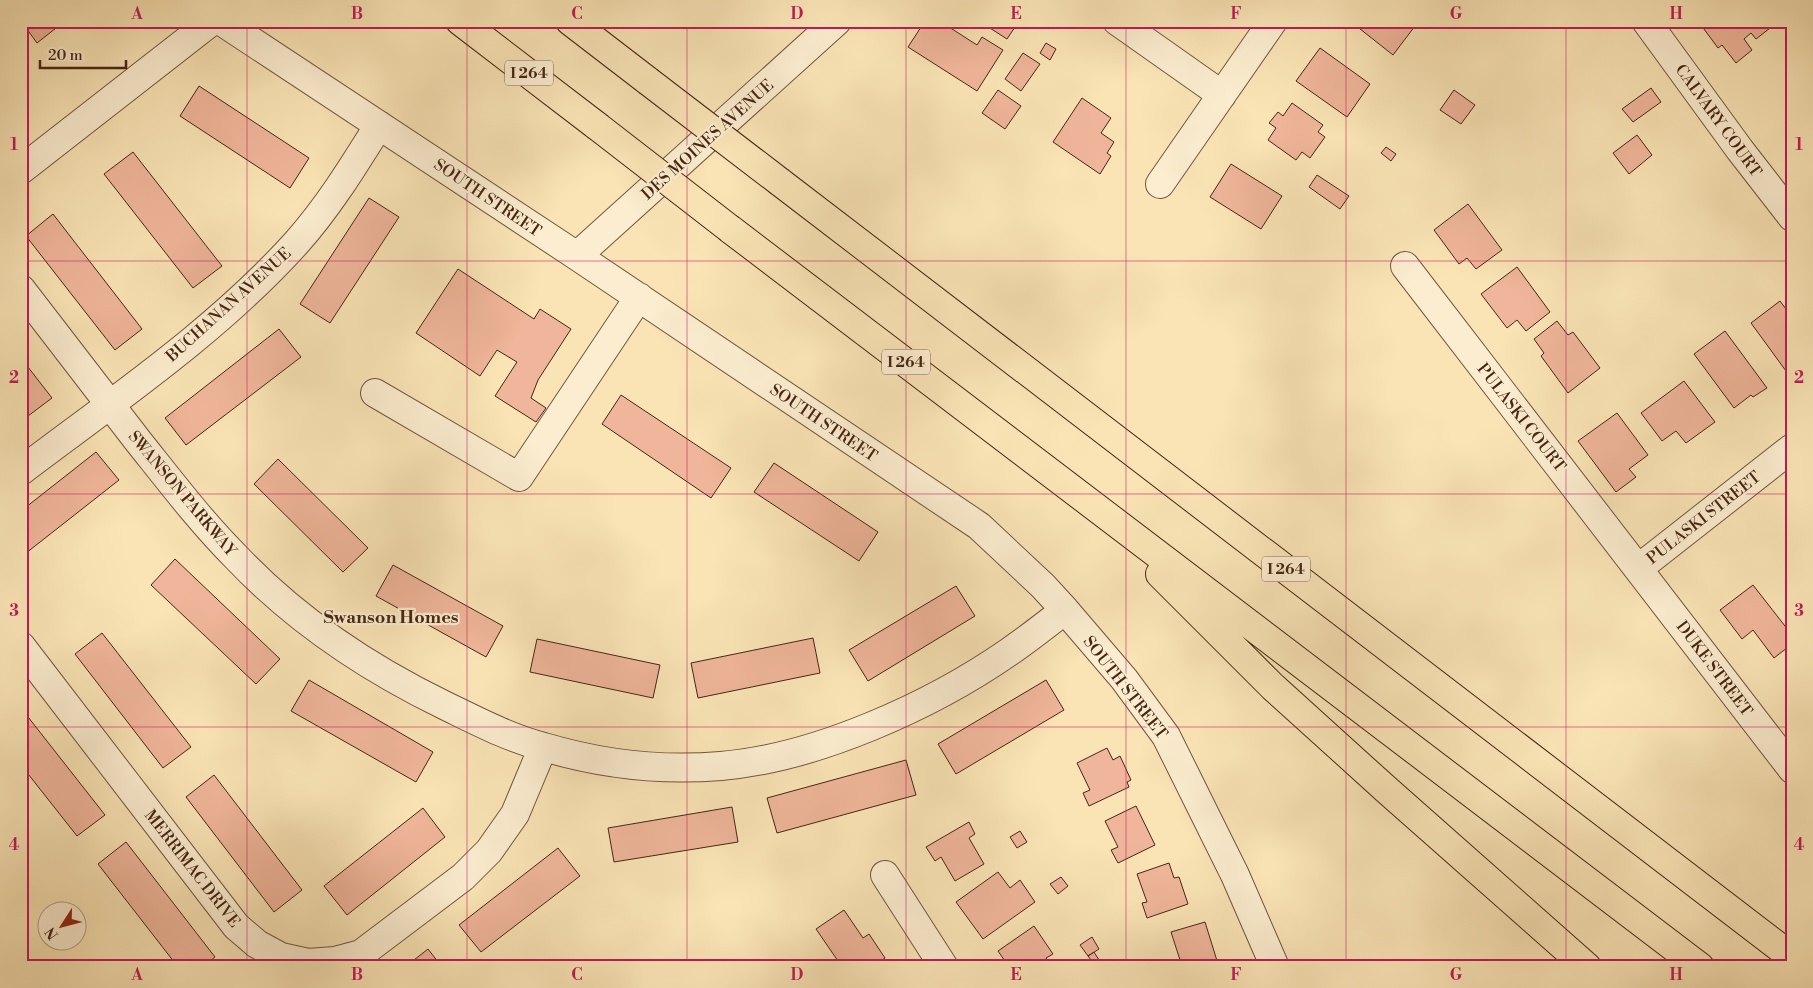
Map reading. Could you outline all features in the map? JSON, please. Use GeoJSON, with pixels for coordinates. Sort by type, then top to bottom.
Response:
{"type":"FeatureCollection","features":[{"type":"Feature","properties":{"kind":"highway","name":"I 264"},"geometry":{"type":"LineString","coordinates":[[460,21],[730,229],[1700,967]]}},
{"type":"Feature","properties":{"kind":"highway","name":"I 264"},"geometry":{"type":"LineString","coordinates":[[570,21],[1792,957]]}},
{"type":"Feature","properties":{"kind":"highway"},"geometry":{"type":"LineString","coordinates":[[1081,496],[1273,687],[1587,967]]}},
{"type":"Feature","properties":{"kind":"street"},"geometry":{"type":"LineString","coordinates":[[21,170],[212,21]]}},
{"type":"Feature","properties":{"kind":"street","name":"SOUTH STREET"},"geometry":{"type":"LineString","coordinates":[[221,21],[639,297],[979,526],[1066,610],[1124,679],[1166,736],[1235,875],[1275,967]]}},
{"type":"Feature","properties":{"kind":"street","name":"DES MOINES AVENUE"},"geometry":{"type":"LineString","coordinates":[[577,256],[837,21]]}},
{"type":"Feature","properties":{"kind":"street"},"geometry":{"type":"LineString","coordinates":[[1117,21],[1222,95]]}},
{"type":"Feature","properties":{"kind":"street"},"geometry":{"type":"LineString","coordinates":[[1160,184],[1273,21]]}},
{"type":"Feature","properties":{"kind":"street","name":"CALVARY COURT"},"geometry":{"type":"LineString","coordinates":[[1646,21],[1740,150],[1792,217]]}},
{"type":"Feature","properties":{"kind":"street","name":"BUCHANAN AVENUE"},"geometry":{"type":"LineString","coordinates":[[21,471],[196,338],[262,278],[298,241],[338,191],[379,124]]}},
{"type":"Feature","properties":{"kind":"street","name":"PULASKI COURT"},"geometry":{"type":"LineString","coordinates":[[1405,266],[1638,568]]}},
{"type":"Feature","properties":{"kind":"street","name":"SWANSON PARKWAY"},"geometry":{"type":"LineString","coordinates":[[21,289],[190,507],[238,560],[291,608],[348,652],[409,688],[499,732],[544,747],[608,762],[664,767],[721,766],[766,760],[820,745],[886,720],[949,689],[1009,652],[1066,610]]}},
{"type":"Feature","properties":{"kind":"street"},"geometry":{"type":"LineString","coordinates":[[376,393],[519,477],[639,297]]}},
{"type":"Feature","properties":{"kind":"street","name":"PULASKI STREET"},"geometry":{"type":"LineString","coordinates":[[1638,568],[1792,448]]}},
{"type":"Feature","properties":{"kind":"street","name":"DUKE STREET"},"geometry":{"type":"LineString","coordinates":[[1638,568],[1792,769]]}},
{"type":"Feature","properties":{"kind":"street","name":"MERRIMAC DRIVE"},"geometry":{"type":"LineString","coordinates":[[21,646],[236,926],[257,944],[281,957],[308,963],[335,961],[362,954],[463,876],[489,851],[515,814],[544,747]]}},
{"type":"Feature","properties":{"kind":"street"},"geometry":{"type":"LineString","coordinates":[[886,875],[944,967]]}},
{"type":"Feature","properties":{"kind":"building"},"geometry":{"type":"Polygon","coordinates":[[[21,21],[65,21],[37,43],[21,21]]]}},
{"type":"Feature","properties":{"kind":"building"},"geometry":{"type":"Polygon","coordinates":[[[925,21],[953,21],[949,27],[977,45],[982,37],[1003,50],[977,91],[908,47],[925,21]]]}},
{"type":"Feature","properties":{"kind":"building"},"geometry":{"type":"Polygon","coordinates":[[[979,21],[1019,21],[1007,39],[979,21]]]}},
{"type":"Feature","properties":{"kind":"building"},"geometry":{"type":"Polygon","coordinates":[[[1188,21],[1202,21],[1197,28],[1188,21]]]}},
{"type":"Feature","properties":{"kind":"building"},"geometry":{"type":"Polygon","coordinates":[[[1350,21],[1409,21],[1415,26],[1393,55],[1350,21]]]}},
{"type":"Feature","properties":{"kind":"building"},"geometry":{"type":"Polygon","coordinates":[[[1706,21],[1779,21],[1756,39],[1751,33],[1744,39],[1752,50],[1736,63],[1722,45],[1718,48],[1701,25],[1706,21]]]}},
{"type":"Feature","properties":{"kind":"building"},"geometry":{"type":"Polygon","coordinates":[[[1046,43],[1056,49],[1050,60],[1040,53],[1046,43]]]}},
{"type":"Feature","properties":{"kind":"building"},"geometry":{"type":"Polygon","coordinates":[[[1320,48],[1370,84],[1347,117],[1296,81],[1320,48]]]}},
{"type":"Feature","properties":{"kind":"building"},"geometry":{"type":"Polygon","coordinates":[[[1023,53],[1040,64],[1021,91],[1005,79],[1023,53]]]}},
{"type":"Feature","properties":{"kind":"building"},"geometry":{"type":"Polygon","coordinates":[[[199,86],[309,158],[290,188],[180,116],[199,86]]]}},
{"type":"Feature","properties":{"kind":"building"},"geometry":{"type":"Polygon","coordinates":[[[1651,88],[1661,102],[1633,122],[1622,109],[1651,88]]]}},
{"type":"Feature","properties":{"kind":"building"},"geometry":{"type":"Polygon","coordinates":[[[998,90],[1021,106],[1005,129],[982,113],[998,90]]]}},
{"type":"Feature","properties":{"kind":"building"},"geometry":{"type":"Polygon","coordinates":[[[1454,90],[1475,105],[1461,124],[1440,110],[1454,90]]]}},
{"type":"Feature","properties":{"kind":"building"},"geometry":{"type":"Polygon","coordinates":[[[1082,98],[1111,118],[1101,133],[1114,142],[1107,153],[1111,156],[1100,174],[1053,142],[1082,98]]]}},
{"type":"Feature","properties":{"kind":"building"},"geometry":{"type":"Polygon","coordinates":[[[1292,103],[1323,125],[1318,132],[1325,137],[1310,158],[1302,152],[1296,160],[1268,140],[1276,128],[1269,123],[1278,112],[1283,116],[1292,103]]]}},
{"type":"Feature","properties":{"kind":"building"},"geometry":{"type":"Polygon","coordinates":[[[1792,118],[1792,131],[1785,123],[1792,118]]]}},
{"type":"Feature","properties":{"kind":"building"},"geometry":{"type":"Polygon","coordinates":[[[1637,135],[1652,155],[1629,174],[1613,153],[1637,135]]]}},
{"type":"Feature","properties":{"kind":"building"},"geometry":{"type":"Polygon","coordinates":[[[1386,147],[1396,154],[1391,161],[1381,153],[1386,147]]]}},
{"type":"Feature","properties":{"kind":"building"},"geometry":{"type":"Polygon","coordinates":[[[133,152],[222,266],[193,288],[104,174],[133,152]]]}},
{"type":"Feature","properties":{"kind":"building"},"geometry":{"type":"Polygon","coordinates":[[[1231,164],[1282,196],[1261,229],[1210,197],[1231,164]]]}},
{"type":"Feature","properties":{"kind":"building"},"geometry":{"type":"Polygon","coordinates":[[[1317,175],[1349,196],[1340,209],[1309,187],[1317,175]]]}},
{"type":"Feature","properties":{"kind":"building"},"geometry":{"type":"Polygon","coordinates":[[[369,198],[399,217],[330,323],[300,304],[369,198]]]}},
{"type":"Feature","properties":{"kind":"building"},"geometry":{"type":"Polygon","coordinates":[[[1468,204],[1502,250],[1476,269],[1467,258],[1459,264],[1434,230],[1468,204]]]}},
{"type":"Feature","properties":{"kind":"building"},"geometry":{"type":"Polygon","coordinates":[[[53,214],[142,329],[115,350],[26,236],[53,214]]]}},
{"type":"Feature","properties":{"kind":"building"},"geometry":{"type":"Polygon","coordinates":[[[1517,267],[1550,312],[1526,331],[1517,320],[1507,328],[1481,294],[1517,267]]]}},
{"type":"Feature","properties":{"kind":"building"},"geometry":{"type":"Polygon","coordinates":[[[458,269],[534,319],[540,309],[571,329],[538,380],[531,398],[546,408],[536,422],[495,396],[517,362],[497,350],[480,376],[416,333],[458,269]]]}},
{"type":"Feature","properties":{"kind":"building"},"geometry":{"type":"Polygon","coordinates":[[[1780,301],[1792,317],[1792,367],[1786,371],[1751,323],[1780,301]]]}},
{"type":"Feature","properties":{"kind":"building"},"geometry":{"type":"Polygon","coordinates":[[[1557,321],[1568,335],[1573,332],[1600,368],[1568,393],[1541,356],[1544,353],[1534,339],[1557,321]]]}},
{"type":"Feature","properties":{"kind":"building"},"geometry":{"type":"Polygon","coordinates":[[[279,329],[301,357],[186,445],[165,418],[279,329]]]}},
{"type":"Feature","properties":{"kind":"building"},"geometry":{"type":"Polygon","coordinates":[[[1725,331],[1767,388],[1753,397],[1751,395],[1734,408],[1694,354],[1725,331]]]}},
{"type":"Feature","properties":{"kind":"building"},"geometry":{"type":"Polygon","coordinates":[[[21,358],[52,398],[24,419],[21,415],[21,358]]]}},
{"type":"Feature","properties":{"kind":"building"},"geometry":{"type":"Polygon","coordinates":[[[1684,381],[1715,422],[1686,443],[1676,431],[1662,441],[1641,413],[1684,381]]]}},
{"type":"Feature","properties":{"kind":"building"},"geometry":{"type":"Polygon","coordinates":[[[621,395],[731,468],[711,498],[602,424],[621,395]]]}},
{"type":"Feature","properties":{"kind":"building"},"geometry":{"type":"Polygon","coordinates":[[[1617,413],[1648,455],[1629,469],[1636,477],[1616,492],[1578,441],[1617,413]]]}},
{"type":"Feature","properties":{"kind":"building"},"geometry":{"type":"Polygon","coordinates":[[[96,452],[119,480],[21,557],[21,511],[96,452]]]}},
{"type":"Feature","properties":{"kind":"building"},"geometry":{"type":"Polygon","coordinates":[[[278,459],[368,548],[343,572],[254,484],[278,459]]]}},
{"type":"Feature","properties":{"kind":"building"},"geometry":{"type":"Polygon","coordinates":[[[774,463],[878,532],[859,561],[754,492],[774,463]]]}},
{"type":"Feature","properties":{"kind":"building"},"geometry":{"type":"Polygon","coordinates":[[[175,559],[280,659],[256,684],[151,585],[175,559]]]}},
{"type":"Feature","properties":{"kind":"building"},"geometry":{"type":"Polygon","coordinates":[[[393,565],[503,626],[486,657],[376,596],[393,565]]]}},
{"type":"Feature","properties":{"kind":"building"},"geometry":{"type":"Polygon","coordinates":[[[1753,585],[1792,635],[1792,644],[1774,658],[1753,630],[1742,639],[1720,610],[1753,585]]]}},
{"type":"Feature","properties":{"kind":"building"},"geometry":{"type":"Polygon","coordinates":[[[956,586],[975,616],[868,681],[849,650],[956,586]]]}},
{"type":"Feature","properties":{"kind":"building"},"geometry":{"type":"Polygon","coordinates":[[[102,633],[191,747],[163,768],[75,654],[102,633]]]}},
{"type":"Feature","properties":{"kind":"building"},"geometry":{"type":"Polygon","coordinates":[[[813,638],[820,673],[698,698],[691,663],[813,638]]]}},
{"type":"Feature","properties":{"kind":"building"},"geometry":{"type":"Polygon","coordinates":[[[537,639],[660,665],[653,698],[530,672],[537,639]]]}},
{"type":"Feature","properties":{"kind":"building"},"geometry":{"type":"Polygon","coordinates":[[[309,680],[433,752],[416,782],[291,711],[309,680]]]}},
{"type":"Feature","properties":{"kind":"building"},"geometry":{"type":"Polygon","coordinates":[[[1046,680],[1064,710],[956,774],[938,744],[1046,680]]]}},
{"type":"Feature","properties":{"kind":"building"},"geometry":{"type":"Polygon","coordinates":[[[21,708],[105,815],[77,836],[21,765],[21,708]]]}},
{"type":"Feature","properties":{"kind":"building"},"geometry":{"type":"Polygon","coordinates":[[[1107,748],[1113,760],[1120,756],[1131,780],[1127,782],[1129,787],[1089,806],[1083,793],[1090,790],[1077,763],[1107,748]]]}},
{"type":"Feature","properties":{"kind":"building"},"geometry":{"type":"Polygon","coordinates":[[[906,760],[916,795],[777,833],[767,798],[906,760]]]}},
{"type":"Feature","properties":{"kind":"building"},"geometry":{"type":"Polygon","coordinates":[[[214,775],[302,890],[274,912],[186,797],[214,775]]]}},
{"type":"Feature","properties":{"kind":"building"},"geometry":{"type":"Polygon","coordinates":[[[1136,806],[1155,845],[1118,863],[1111,850],[1118,847],[1105,821],[1136,806]]]}},
{"type":"Feature","properties":{"kind":"building"},"geometry":{"type":"Polygon","coordinates":[[[732,807],[738,842],[614,862],[608,828],[732,807]]]}},
{"type":"Feature","properties":{"kind":"building"},"geometry":{"type":"Polygon","coordinates":[[[423,808],[445,837],[347,915],[324,886],[423,808]]]}},
{"type":"Feature","properties":{"kind":"building"},"geometry":{"type":"Polygon","coordinates":[[[969,822],[975,834],[969,838],[984,864],[955,881],[941,857],[935,861],[926,847],[969,822]]]}},
{"type":"Feature","properties":{"kind":"building"},"geometry":{"type":"Polygon","coordinates":[[[1020,831],[1027,842],[1017,848],[1010,837],[1020,831]]]}},
{"type":"Feature","properties":{"kind":"building"},"geometry":{"type":"Polygon","coordinates":[[[126,842],[215,957],[203,967],[178,967],[98,864],[126,842]]]}},
{"type":"Feature","properties":{"kind":"building"},"geometry":{"type":"Polygon","coordinates":[[[558,848],[580,876],[481,952],[459,925],[558,848]]]}},
{"type":"Feature","properties":{"kind":"building"},"geometry":{"type":"Polygon","coordinates":[[[1169,863],[1174,878],[1179,877],[1188,904],[1147,918],[1142,903],[1147,902],[1137,874],[1169,863]]]}},
{"type":"Feature","properties":{"kind":"building"},"geometry":{"type":"Polygon","coordinates":[[[998,872],[1010,888],[1020,880],[1035,902],[983,939],[956,902],[998,872]]]}},
{"type":"Feature","properties":{"kind":"building"},"geometry":{"type":"Polygon","coordinates":[[[1061,877],[1068,886],[1058,894],[1050,884],[1061,877]]]}},
{"type":"Feature","properties":{"kind":"building"},"geometry":{"type":"Polygon","coordinates":[[[844,910],[863,938],[869,934],[885,958],[872,967],[830,967],[838,961],[816,929],[844,910]]]}},
{"type":"Feature","properties":{"kind":"building"},"geometry":{"type":"Polygon","coordinates":[[[1205,922],[1218,964],[1208,967],[1174,967],[1173,961],[1180,960],[1171,932],[1205,922]]]}},
{"type":"Feature","properties":{"kind":"building"},"geometry":{"type":"Polygon","coordinates":[[[1034,926],[1053,954],[1046,958],[1052,967],[1009,967],[998,951],[1034,926]]]}},
{"type":"Feature","properties":{"kind":"building"},"geometry":{"type":"Polygon","coordinates":[[[1092,937],[1099,949],[1088,956],[1080,945],[1092,937]]]}},
{"type":"Feature","properties":{"kind":"building"},"geometry":{"type":"Polygon","coordinates":[[[428,949],[442,967],[405,967],[428,949]]]}},
{"type":"Feature","properties":{"kind":"building"},"geometry":{"type":"Polygon","coordinates":[[[1094,952],[1099,960],[1094,964],[1088,956],[1094,952]]]}},
{"type":"Feature","properties":{"kind":"district","name":"Swanson Homes"},"geometry":{"type":"Point","coordinates":[391,617]}}]}
